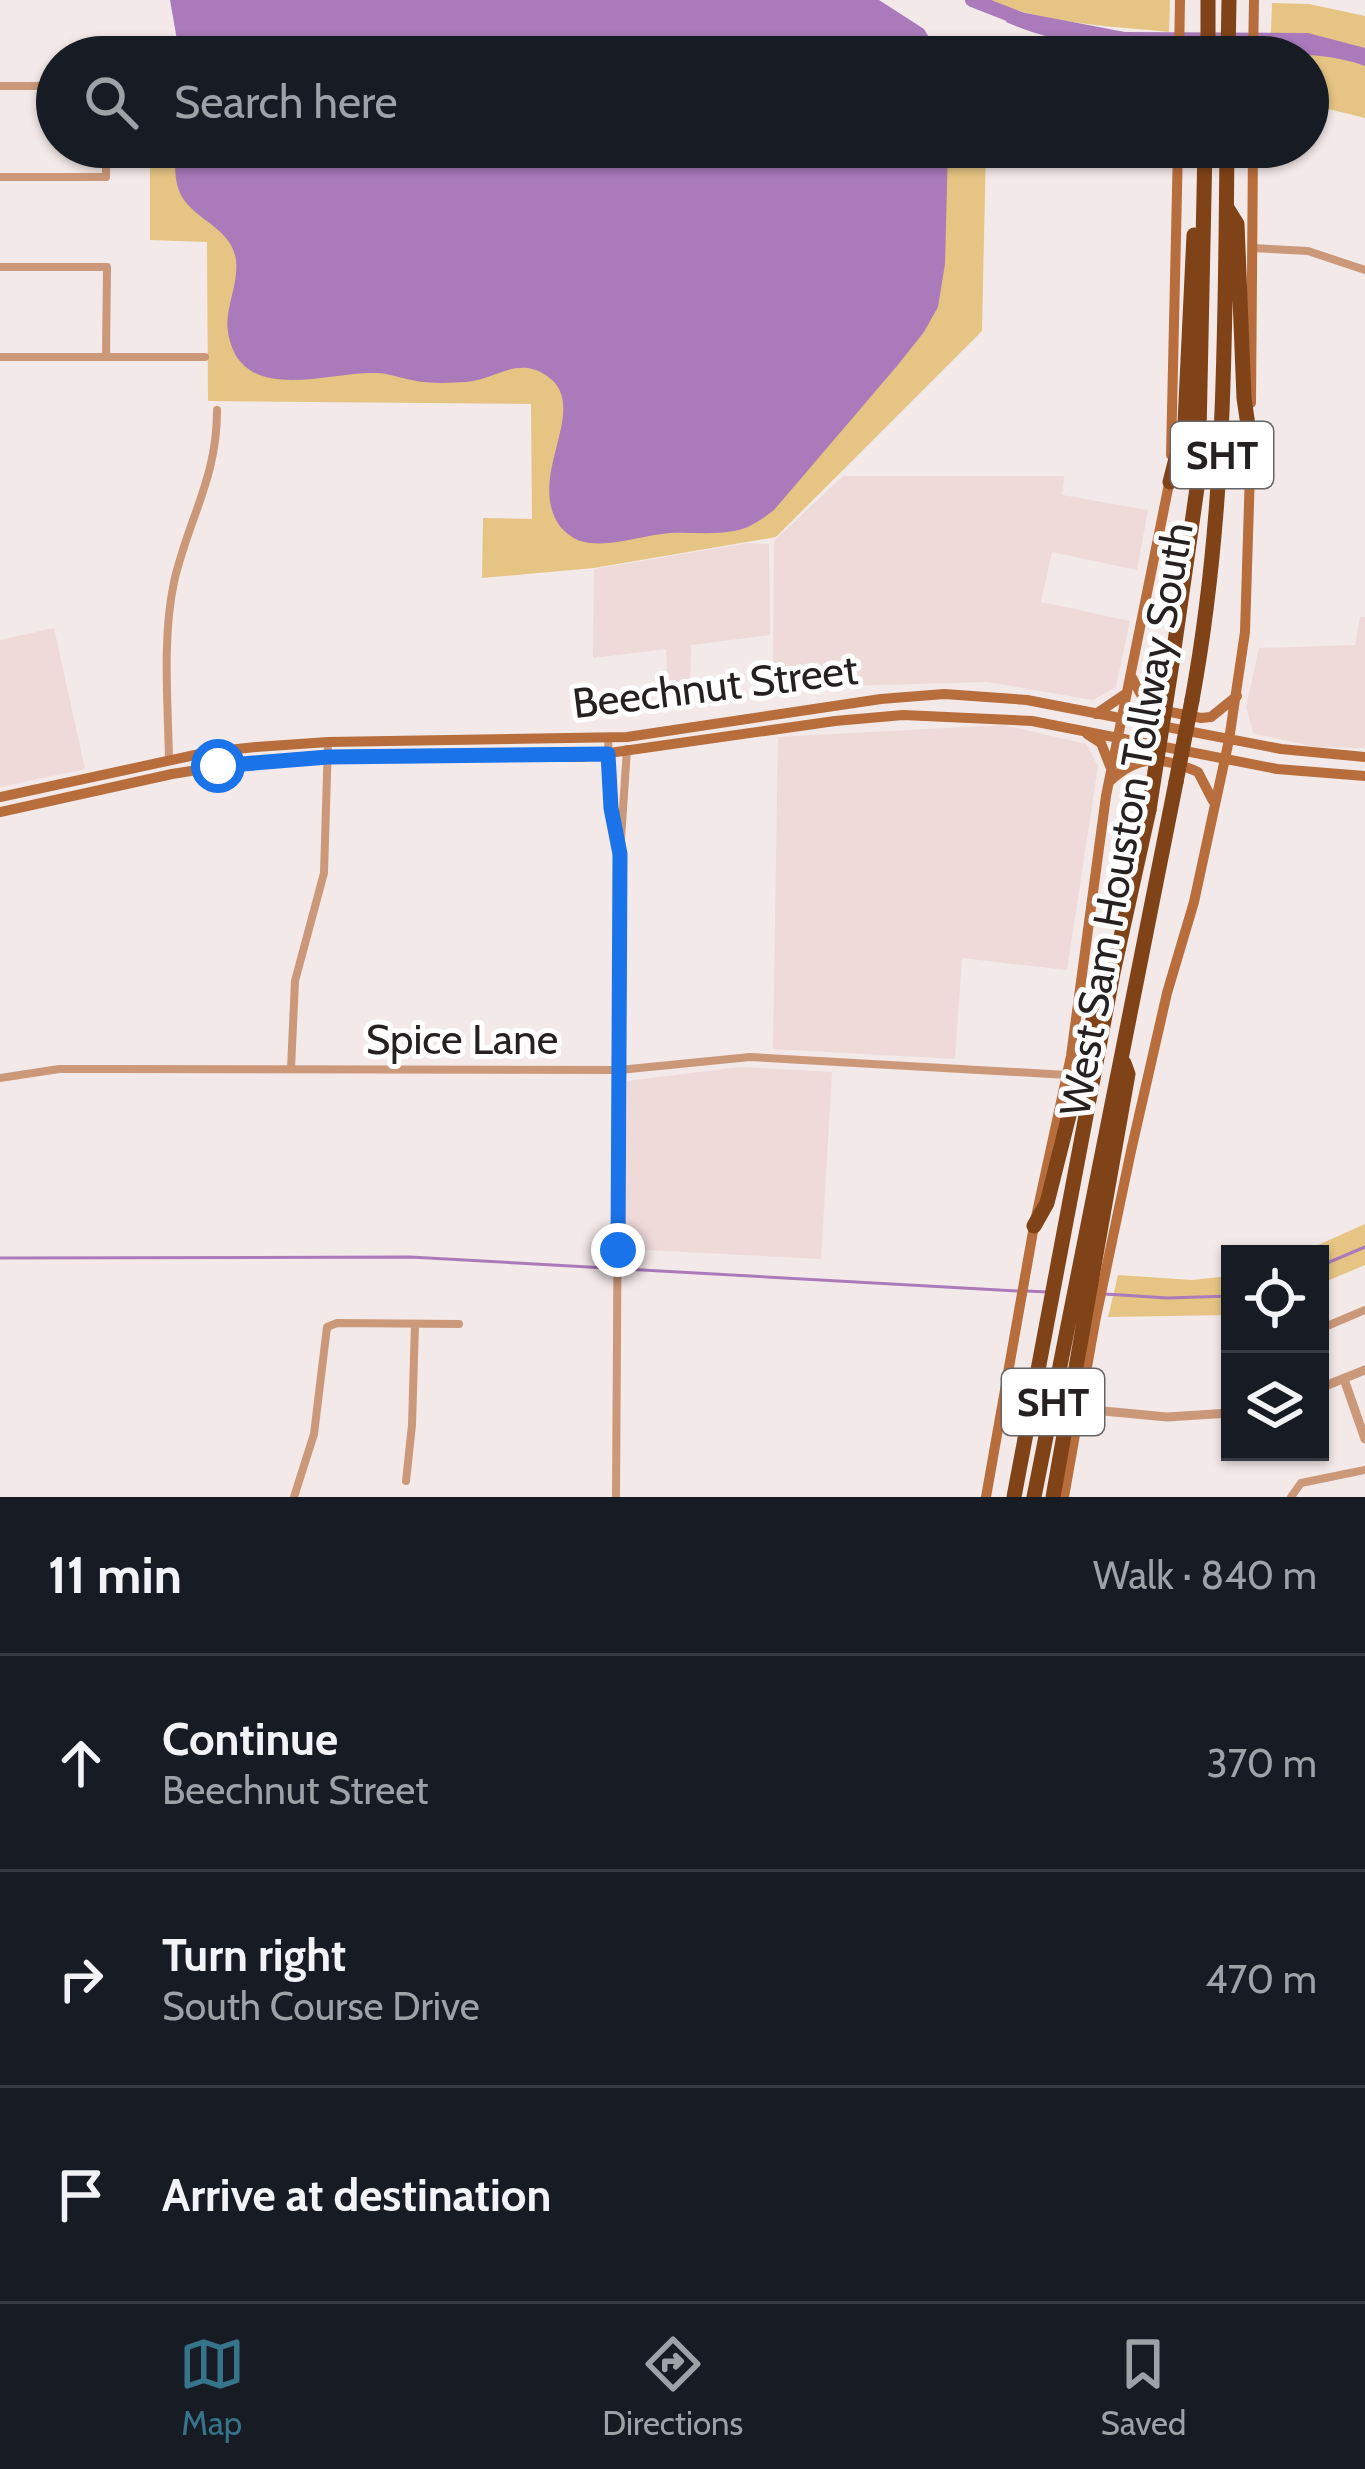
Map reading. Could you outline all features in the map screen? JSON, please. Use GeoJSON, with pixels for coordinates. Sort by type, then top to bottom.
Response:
{"type":"FeatureCollection","features":[{"type":"Feature","properties":{"kind":"highway","name":"West Sam Houston Tollway South"},"geometry":{"type":"LineString","coordinates":[[1014,1497],[1113,973],[1149,810],[1172,663],[1198,481],[1204,168]]}},
{"type":"Feature","properties":{"kind":"highway","name":"West Sam Houston Tollway South"},"geometry":{"type":"LineString","coordinates":[[1034,1497],[1084,1312],[1078,1276],[1192,700],[1220,495],[1227,168]]}},
{"type":"Feature","properties":{"kind":"highway"},"geometry":{"type":"LineString","coordinates":[[1170,482],[1185,423],[1192,242],[1203,203]]}},
{"type":"Feature","properties":{"kind":"highway"},"geometry":{"type":"LineString","coordinates":[[1227,208],[1237,224],[1244,398],[1251,446]]}},
{"type":"Feature","properties":{"kind":"highway"},"geometry":{"type":"LineString","coordinates":[[1034,1226],[1047,1203],[1095,1012],[1113,973]]}},
{"type":"Feature","properties":{"kind":"highway"},"geometry":{"type":"LineString","coordinates":[[1053,1497],[1084,1312],[1100,1266],[1128,1074],[1121,1056]]}},
{"type":"Feature","properties":{"kind":"main road"},"geometry":{"type":"LineString","coordinates":[[1180,0],[1180,36]]}},
{"type":"Feature","properties":{"kind":"main road"},"geometry":{"type":"LineString","coordinates":[[1253,0],[1253,36]]}},
{"type":"Feature","properties":{"kind":"main road"},"geometry":{"type":"LineString","coordinates":[[986,1497],[1034,1226],[1067,1075],[1110,776],[1170,482],[1177,168]]}},
{"type":"Feature","properties":{"kind":"main road"},"geometry":{"type":"LineString","coordinates":[[1100,1266],[1194,902],[1236,699],[1248,588],[1253,168]]}},
{"type":"Feature","properties":{"kind":"main road"},"geometry":{"type":"LineString","coordinates":[[1131,676],[1144,700],[1155,709],[1210,717],[1236,699]]}},
{"type":"Feature","properties":{"kind":"main road"},"geometry":{"type":"LineString","coordinates":[[1096,714],[1127,693]]}},
{"type":"Feature","properties":{"kind":"main road","name":"Beechnut Street"},"geometry":{"type":"LineString","coordinates":[[0,797],[169,760],[256,747],[627,737],[902,696],[989,695],[1259,745],[1365,757]]}},
{"type":"Feature","properties":{"kind":"main road"},"geometry":{"type":"LineString","coordinates":[[902,696],[903,715]]}},
{"type":"Feature","properties":{"kind":"main road"},"geometry":{"type":"LineString","coordinates":[[1236,699],[1241,730],[1259,745]]}},
{"type":"Feature","properties":{"kind":"main road"},"geometry":{"type":"LineString","coordinates":[[779,714],[782,728]]}},
{"type":"Feature","properties":{"kind":"main road","name":"Beechnut Street"},"geometry":{"type":"LineString","coordinates":[[0,812],[248,762],[608,754],[903,715],[997,717],[1259,766],[1365,776]]}},
{"type":"Feature","properties":{"kind":"main road"},"geometry":{"type":"LineString","coordinates":[[1079,730],[1101,743],[1110,776]]}},
{"type":"Feature","properties":{"kind":"main road"},"geometry":{"type":"LineString","coordinates":[[448,755],[449,740]]}},
{"type":"Feature","properties":{"kind":"main road"},"geometry":{"type":"LineString","coordinates":[[1322,775],[1324,755]]}},
{"type":"Feature","properties":{"kind":"main road"},"geometry":{"type":"LineString","coordinates":[[145,780],[148,773],[166,768],[169,760]]}},
{"type":"Feature","properties":{"kind":"main road"},"geometry":{"type":"LineString","coordinates":[[1110,776],[1133,762],[1174,764],[1198,772],[1215,804]]}},
{"type":"Feature","properties":{"kind":"main road"},"geometry":{"type":"LineString","coordinates":[[1215,804],[1228,777],[1239,769],[1259,766]]}},
{"type":"Feature","properties":{"kind":"main road"},"geometry":{"type":"LineString","coordinates":[[89,778],[93,792]]}},
{"type":"Feature","properties":{"kind":"main road"},"geometry":{"type":"LineString","coordinates":[[1064,1497],[1082,1409],[1084,1312]]}},
{"type":"Feature","properties":{"kind":"street"},"geometry":{"type":"LineString","coordinates":[[0,86],[36,86]]}},
{"type":"Feature","properties":{"kind":"street"},"geometry":{"type":"LineString","coordinates":[[0,177],[106,177],[106,168]]}},
{"type":"Feature","properties":{"kind":"street"},"geometry":{"type":"LineString","coordinates":[[1252,248],[1308,250],[1365,270]]}},
{"type":"Feature","properties":{"kind":"street"},"geometry":{"type":"LineString","coordinates":[[0,267],[107,267],[106,357]]}},
{"type":"Feature","properties":{"kind":"street"},"geometry":{"type":"LineString","coordinates":[[0,357],[205,357]]}},
{"type":"Feature","properties":{"kind":"street"},"geometry":{"type":"LineString","coordinates":[[169,760],[170,606],[190,523],[213,468],[218,410]]}},
{"type":"Feature","properties":{"kind":"street"},"geometry":{"type":"LineString","coordinates":[[616,1497],[620,854],[627,737]]}},
{"type":"Feature","properties":{"kind":"street"},"geometry":{"type":"LineString","coordinates":[[608,738],[611,808],[620,854]]}},
{"type":"Feature","properties":{"kind":"street"},"geometry":{"type":"LineString","coordinates":[[291,1069],[296,981],[324,873],[328,742]]}},
{"type":"Feature","properties":{"kind":"street","name":"Spice Lane"},"geometry":{"type":"LineString","coordinates":[[0,1078],[59,1070],[619,1070],[750,1057],[1067,1075]]}},
{"type":"Feature","properties":{"kind":"street"},"geometry":{"type":"LineString","coordinates":[[1329,1325],[1365,1310]]}},
{"type":"Feature","properties":{"kind":"street"},"geometry":{"type":"LineString","coordinates":[[294,1497],[314,1434],[327,1327],[337,1323],[458,1324]]}},
{"type":"Feature","properties":{"kind":"street"},"geometry":{"type":"LineString","coordinates":[[406,1481],[415,1324]]}},
{"type":"Feature","properties":{"kind":"street"},"geometry":{"type":"LineString","coordinates":[[1329,1385],[1365,1370]]}},
{"type":"Feature","properties":{"kind":"street"},"geometry":{"type":"LineString","coordinates":[[1344,1379],[1365,1439]]}},
{"type":"Feature","properties":{"kind":"street"},"geometry":{"type":"LineString","coordinates":[[1082,1409],[1167,1417],[1221,1414]]}},
{"type":"Feature","properties":{"kind":"street"},"geometry":{"type":"LineString","coordinates":[[1291,1497],[1301,1483],[1365,1470]]}},
{"type":"Feature","properties":{"kind":"shaded area"},"geometry":{"type":"Polygon","coordinates":[[[170,0],[879,0],[928,36],[176,36],[170,0]]]}},
{"type":"Feature","properties":{"kind":"shaded area"},"geometry":{"type":"Polygon","coordinates":[[[988,0],[1170,0],[1169,32],[1054,19],[988,0]]]}},
{"type":"Feature","properties":{"kind":"shaded area"},"geometry":{"type":"Polygon","coordinates":[[[1272,3],[1309,4],[1365,16],[1365,118],[1329,109],[1329,36],[1271,36],[1272,3]]]}},
{"type":"Feature","properties":{"kind":"shaded area"},"geometry":{"type":"Polygon","coordinates":[[[1009,10],[1125,32],[1319,36],[1048,36],[1006,22],[1009,10]]]}},
{"type":"Feature","properties":{"kind":"shaded area"},"geometry":{"type":"Polygon","coordinates":[[[1329,39],[1365,48],[1365,66],[1329,57],[1329,39]]]}},
{"type":"Feature","properties":{"kind":"shaded area"},"geometry":{"type":"Polygon","coordinates":[[[150,168],[986,168],[982,331],[776,537],[594,568],[482,578],[483,518],[532,519],[531,404],[208,401],[207,242],[150,240],[150,168]]]}},
{"type":"Feature","properties":{"kind":"shaded area"},"geometry":{"type":"Polygon","coordinates":[[[176,168],[947,168],[945,264],[938,307],[924,332],[774,510],[745,528],[726,532],[580,541],[561,527],[551,505],[549,484],[563,403],[558,387],[544,374],[524,368],[466,382],[439,383],[376,373],[288,380],[249,370],[236,355],[228,332],[236,269],[233,250],[180,194],[176,168]]]}},
{"type":"Feature","properties":{"kind":"shaded area"},"geometry":{"type":"Polygon","coordinates":[[[843,476],[1064,476],[1062,495],[1148,510],[1137,570],[1052,552],[1041,602],[1130,621],[1116,687],[1093,700],[987,682],[773,688],[774,541],[843,476]]]}},
{"type":"Feature","properties":{"kind":"shaded area"},"geometry":{"type":"Polygon","coordinates":[[[748,543],[769,544],[770,635],[691,645],[690,686],[668,687],[666,649],[593,658],[594,569],[748,543]]]}},
{"type":"Feature","properties":{"kind":"shaded area"},"geometry":{"type":"Polygon","coordinates":[[[1360,617],[1365,617],[1365,748],[1315,747],[1253,733],[1246,707],[1259,648],[1355,645],[1360,617]]]}},
{"type":"Feature","properties":{"kind":"shaded area"},"geometry":{"type":"Polygon","coordinates":[[[54,628],[85,769],[0,787],[0,640],[54,628]]]}},
{"type":"Feature","properties":{"kind":"shaded area"},"geometry":{"type":"Polygon","coordinates":[[[1004,725],[1086,744],[1098,766],[1067,970],[962,958],[955,1059],[773,1049],[778,737],[1004,725]]]}},
{"type":"Feature","properties":{"kind":"shaded area"},"geometry":{"type":"Polygon","coordinates":[[[740,1067],[832,1072],[821,1259],[625,1249],[627,1081],[740,1067]]]}},
{"type":"Feature","properties":{"kind":"shaded area"},"geometry":{"type":"Polygon","coordinates":[[[1365,1224],[1365,1265],[1329,1280],[1329,1245],[1318,1245],[1365,1224]]]}},
{"type":"Feature","properties":{"kind":"shaded area"},"geometry":{"type":"Polygon","coordinates":[[[1118,1275],[1192,1280],[1221,1277],[1221,1315],[1108,1317],[1118,1275]]]}},
{"type":"Feature","properties":{"kind":"waterway"},"geometry":{"type":"LineString","coordinates":[[972,0],[1023,20]]}},
{"type":"Feature","properties":{"kind":"waterway"},"geometry":{"type":"LineString","coordinates":[[1329,1262],[1365,1247]]}},
{"type":"Feature","properties":{"kind":"waterway"},"geometry":{"type":"LineString","coordinates":[[0,1258],[410,1257],[1017,1291]]}},
{"type":"Feature","properties":{"kind":"waterway"},"geometry":{"type":"LineString","coordinates":[[1027,1291],[1047,1292]]}},
{"type":"Feature","properties":{"kind":"waterway"},"geometry":{"type":"LineString","coordinates":[[1105,1294],[1221,1296]]}},
{"type":"Feature","properties":{"kind":"route"},"geometry":{"type":"LineString","coordinates":[[218,766],[328,757],[608,754],[620,854],[618,1250]]}}]}
